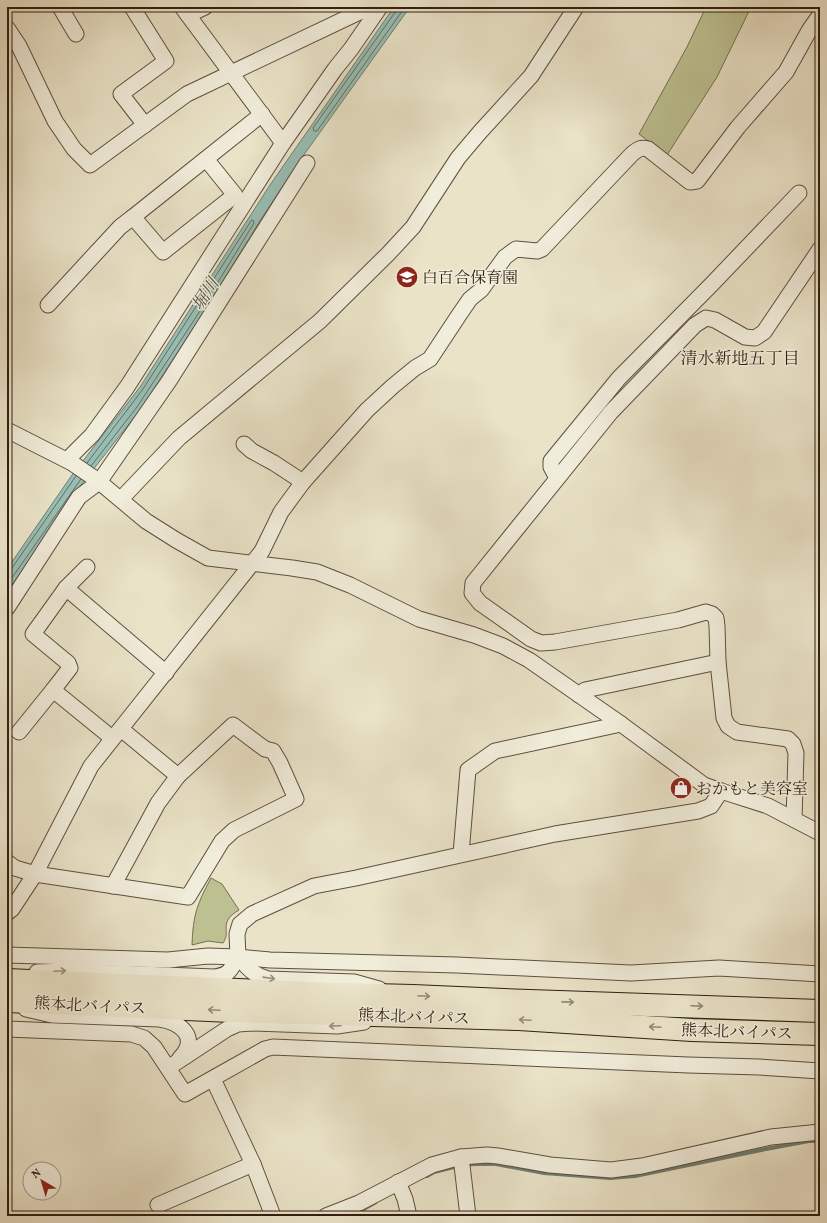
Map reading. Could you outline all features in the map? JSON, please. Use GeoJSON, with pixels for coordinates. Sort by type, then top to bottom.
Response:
{"type":"FeatureCollection","features":[{"type":"Feature","properties":{"kind":"highway","name":"熊本北バイパス"},"geometry":{"type":"LineString","coordinates":[[7,980],[334,994],[401,1006],[519,1019],[692,1030],[820,1034]]}},
{"type":"Feature","properties":{"kind":"highway","name":"熊本北バイパス"},"geometry":{"type":"LineString","coordinates":[[7,1001],[231,1011],[401,1006],[504,1000],[820,1011]]}},
{"type":"Feature","properties":{"kind":"street"},"geometry":{"type":"LineString","coordinates":[[132,7],[166,61],[121,94],[145,125]]}},
{"type":"Feature","properties":{"kind":"street"},"geometry":{"type":"LineString","coordinates":[[205,7],[185,11],[283,143]]}},
{"type":"Feature","properties":{"kind":"street"},"geometry":{"type":"LineString","coordinates":[[7,28],[19,46],[55,121],[74,149],[90,166],[187,94],[232,74],[370,7]]}},
{"type":"Feature","properties":{"kind":"street"},"geometry":{"type":"LineString","coordinates":[[70,462],[128,387],[283,143],[380,7]]}},
{"type":"Feature","properties":{"kind":"street"},"geometry":{"type":"LineString","coordinates":[[121,499],[179,438],[320,321],[388,254],[413,227],[458,158],[532,76],[576,7]]}},
{"type":"Feature","properties":{"kind":"street"},"geometry":{"type":"LineString","coordinates":[[67,10],[76,34]]}},
{"type":"Feature","properties":{"kind":"street"},"geometry":{"type":"LineString","coordinates":[[7,913],[12,909],[35,874],[91,766],[262,551],[281,512],[303,482],[367,410],[415,368],[430,359],[470,300],[481,290],[505,257],[516,249],[537,251],[542,249],[638,149],[648,149],[690,182],[697,182],[738,127],[786,72],[810,29],[820,15]]}},
{"type":"Feature","properties":{"kind":"street"},"geometry":{"type":"LineString","coordinates":[[48,305],[120,227],[262,114]]}},
{"type":"Feature","properties":{"kind":"street"},"geometry":{"type":"LineString","coordinates":[[133,217],[163,252],[235,195],[206,159]]}},
{"type":"Feature","properties":{"kind":"street"},"geometry":{"type":"LineString","coordinates":[[7,608],[79,497],[98,481],[173,375],[307,163]]}},
{"type":"Feature","properties":{"kind":"street"},"geometry":{"type":"LineString","coordinates":[[557,478],[551,467],[551,461],[619,378],[799,193]]}},
{"type":"Feature","properties":{"kind":"street"},"geometry":{"type":"LineString","coordinates":[[794,819],[796,753],[793,744],[788,739],[737,732],[728,726],[724,718],[718,662],[716,618],[712,614],[706,612],[678,620],[555,642],[541,643],[531,639],[480,603],[472,593],[474,583],[611,412],[696,325],[706,318],[715,320],[745,337],[755,338],[764,332],[820,249]]}},
{"type":"Feature","properties":{"kind":"street"},"geometry":{"type":"LineString","coordinates":[[7,430],[70,462],[98,481],[146,520],[176,540],[208,558],[317,572],[419,619],[496,643],[529,660],[622,724],[704,785],[721,792],[768,806],[820,833]]}},
{"type":"Feature","properties":{"kind":"street"},"geometry":{"type":"LineString","coordinates":[[244,444],[252,451],[303,482]]}},
{"type":"Feature","properties":{"kind":"street"},"geometry":{"type":"LineString","coordinates":[[20,732],[70,668],[68,662],[33,634],[66,588],[87,567]]}},
{"type":"Feature","properties":{"kind":"street"},"geometry":{"type":"LineString","coordinates":[[66,588],[166,673]]}},
{"type":"Feature","properties":{"kind":"street"},"geometry":{"type":"LineString","coordinates":[[579,695],[585,690],[718,662]]}},
{"type":"Feature","properties":{"kind":"street"},"geometry":{"type":"LineString","coordinates":[[53,690],[178,776]]}},
{"type":"Feature","properties":{"kind":"street"},"geometry":{"type":"LineString","coordinates":[[461,854],[468,770],[495,751],[622,724]]}},
{"type":"Feature","properties":{"kind":"street"},"geometry":{"type":"LineString","coordinates":[[7,862],[15,868],[35,874],[113,886],[188,897],[222,841],[234,830],[296,799],[273,751],[265,749],[233,725],[178,776],[158,803],[113,886]]}},
{"type":"Feature","properties":{"kind":"street"},"geometry":{"type":"LineString","coordinates":[[7,977],[32,973],[66,971],[214,977],[224,976],[238,957],[237,934],[240,924],[252,914],[284,898],[314,886],[556,834],[698,811],[711,806],[721,792]]}},
{"type":"Feature","properties":{"kind":"street"},"geometry":{"type":"LineString","coordinates":[[7,955],[168,960],[208,956],[270,960],[457,965],[631,973],[719,968],[820,974]]}},
{"type":"Feature","properties":{"kind":"street"},"geometry":{"type":"LineString","coordinates":[[238,957],[248,969],[258,976],[268,979],[354,982],[401,1006]]}},
{"type":"Feature","properties":{"kind":"street"},"geometry":{"type":"LineString","coordinates":[[7,1005],[52,1015],[170,1020],[179,1025],[186,1032],[189,1041],[186,1052],[173,1065]]}},
{"type":"Feature","properties":{"kind":"street"},"geometry":{"type":"LineString","coordinates":[[173,1065],[227,1029],[238,1024],[252,1023],[337,1026],[401,1006]]}},
{"type":"Feature","properties":{"kind":"street"},"geometry":{"type":"LineString","coordinates":[[7,1029],[131,1034],[144,1038],[173,1065],[185,1094],[265,1049],[273,1047],[688,1065],[759,1066],[820,1071]]}},
{"type":"Feature","properties":{"kind":"street"},"geometry":{"type":"LineString","coordinates":[[213,1079],[253,1164],[273,1216]]}},
{"type":"Feature","properties":{"kind":"street"},"geometry":{"type":"LineString","coordinates":[[326,1216],[400,1187],[432,1165],[462,1163],[487,1155],[550,1165],[611,1170],[642,1166],[771,1137],[820,1132]]}},
{"type":"Feature","properties":{"kind":"street"},"geometry":{"type":"LineString","coordinates":[[462,1163],[468,1216]]}},
{"type":"Feature","properties":{"kind":"street"},"geometry":{"type":"LineString","coordinates":[[158,1205],[253,1164]]}},
{"type":"Feature","properties":{"kind":"street"},"geometry":{"type":"LineString","coordinates":[[400,1187],[409,1216]]}},
{"type":"Feature","properties":{"kind":"green space"},"geometry":{"type":"Polygon","coordinates":[[[706,7],[751,7],[717,77],[667,155],[639,134],[687,47],[706,7]]]}},
{"type":"Feature","properties":{"kind":"green space"},"geometry":{"type":"Polygon","coordinates":[[[211,878],[222,884],[239,910],[228,919],[226,935],[223,943],[208,941],[192,945],[195,917],[202,895],[211,878]]]}},
{"type":"Feature","properties":{"kind":"water","name":"堀川"},"geometry":{"type":"Polygon","coordinates":[[[394,7],[410,7],[298,163],[140,410],[81,485],[7,592],[7,569],[72,475],[140,387],[270,185],[394,7]]]}},
{"type":"Feature","properties":{"kind":"waterway"},"geometry":{"type":"LineString","coordinates":[[465,1165],[496,1164],[544,1173],[610,1178],[635,1176],[766,1149],[809,1141],[820,1141]]}},
{"type":"Feature","properties":{"kind":"waterway"},"geometry":{"type":"LineString","coordinates":[[427,1176],[434,1172],[458,1166]]}},
{"type":"Feature","properties":{"kind":"waterway"},"geometry":{"type":"LineString","coordinates":[[351,1216],[376,1202]]}},
{"type":"Feature","properties":{"kind":"place","name":"白百合保育園"},"geometry":{"type":"Point","coordinates":[407,277]}},
{"type":"Feature","properties":{"kind":"place","name":"おかもと美容室"},"geometry":{"type":"Point","coordinates":[681,788]}},
{"type":"Feature","properties":{"kind":"district","name":"清水新地五丁目"},"geometry":{"type":"Point","coordinates":[740,358]}}]}
